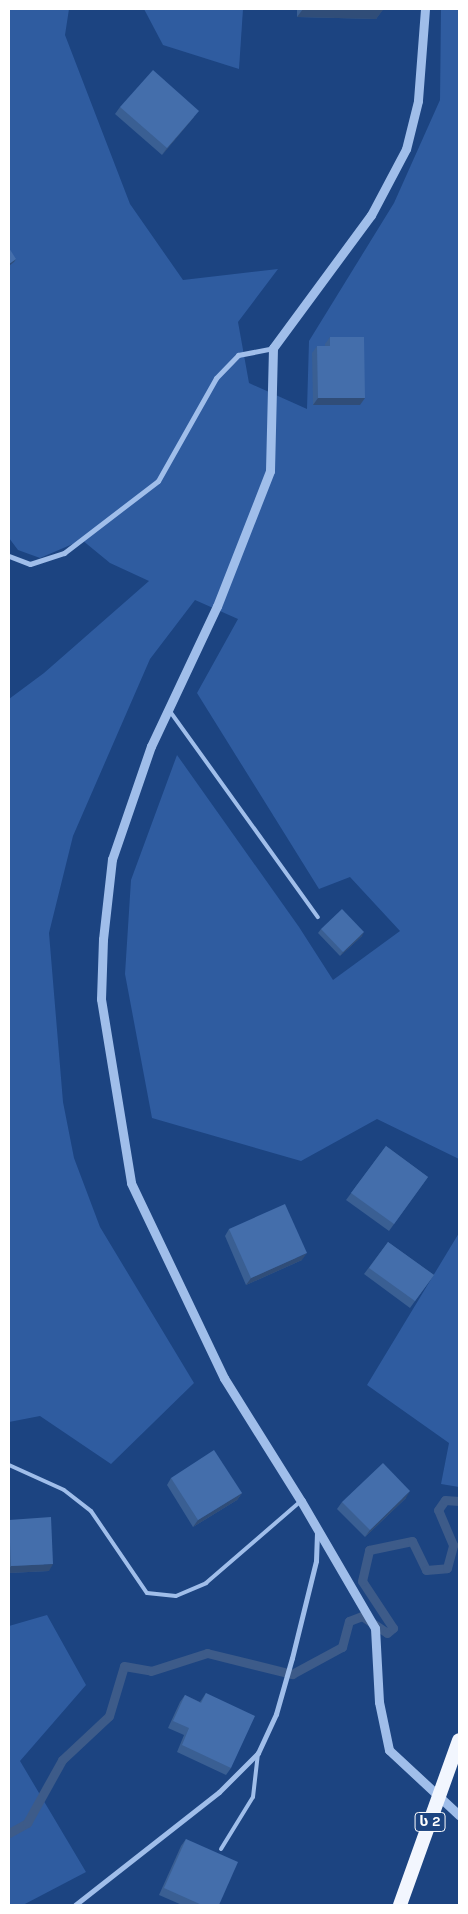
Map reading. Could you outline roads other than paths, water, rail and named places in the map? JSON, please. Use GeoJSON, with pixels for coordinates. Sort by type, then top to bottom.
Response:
{"type":"FeatureCollection","features":[{"type":"Feature","properties":{"kind":"highway","name":"ს 2"},"geometry":{"type":"LineString","coordinates":[[400,1905],[459,1740]]}},
{"type":"Feature","properties":{"kind":"street"},"geometry":{"type":"LineString","coordinates":[[425,9],[418,101],[406,149],[371,215],[273,348],[270,471],[217,606],[151,746],[112,859],[103,939],[101,1000],[129,1173],[174,1279],[224,1378],[302,1501],[317,1531],[375,1628],[379,1702],[389,1750],[459,1815]]}},
{"type":"Feature","properties":{"kind":"street"},"geometry":{"type":"LineString","coordinates":[[9,556],[30,564],[64,553],[158,481],[216,378],[238,355],[273,348]]}},
{"type":"Feature","properties":{"kind":"street"},"geometry":{"type":"LineString","coordinates":[[75,1905],[205,1804],[258,1753],[276,1714],[292,1658],[316,1561],[317,1531]]}},
{"type":"Feature","properties":{"kind":"lane"},"geometry":{"type":"LineString","coordinates":[[168,708],[318,917]]}},
{"type":"Feature","properties":{"kind":"lane"},"geometry":{"type":"LineString","coordinates":[[9,1465],[64,1490],[91,1511],[147,1594],[176,1596],[206,1583],[302,1501]]}},
{"type":"Feature","properties":{"kind":"lane"},"geometry":{"type":"LineString","coordinates":[[221,1849],[253,1797],[258,1753]]}},
{"type":"Feature","properties":{"kind":"waterway"},"geometry":{"type":"LineString","coordinates":[[9,1833],[27,1823],[62,1760],[109,1716],[124,1666],[151,1671],[207,1653],[292,1674],[342,1647],[349,1621],[362,1616],[387,1633],[393,1628],[362,1581],[369,1550],[412,1541],[426,1570],[447,1568],[453,1545],[438,1510],[445,1500],[459,1501]]}}]}
